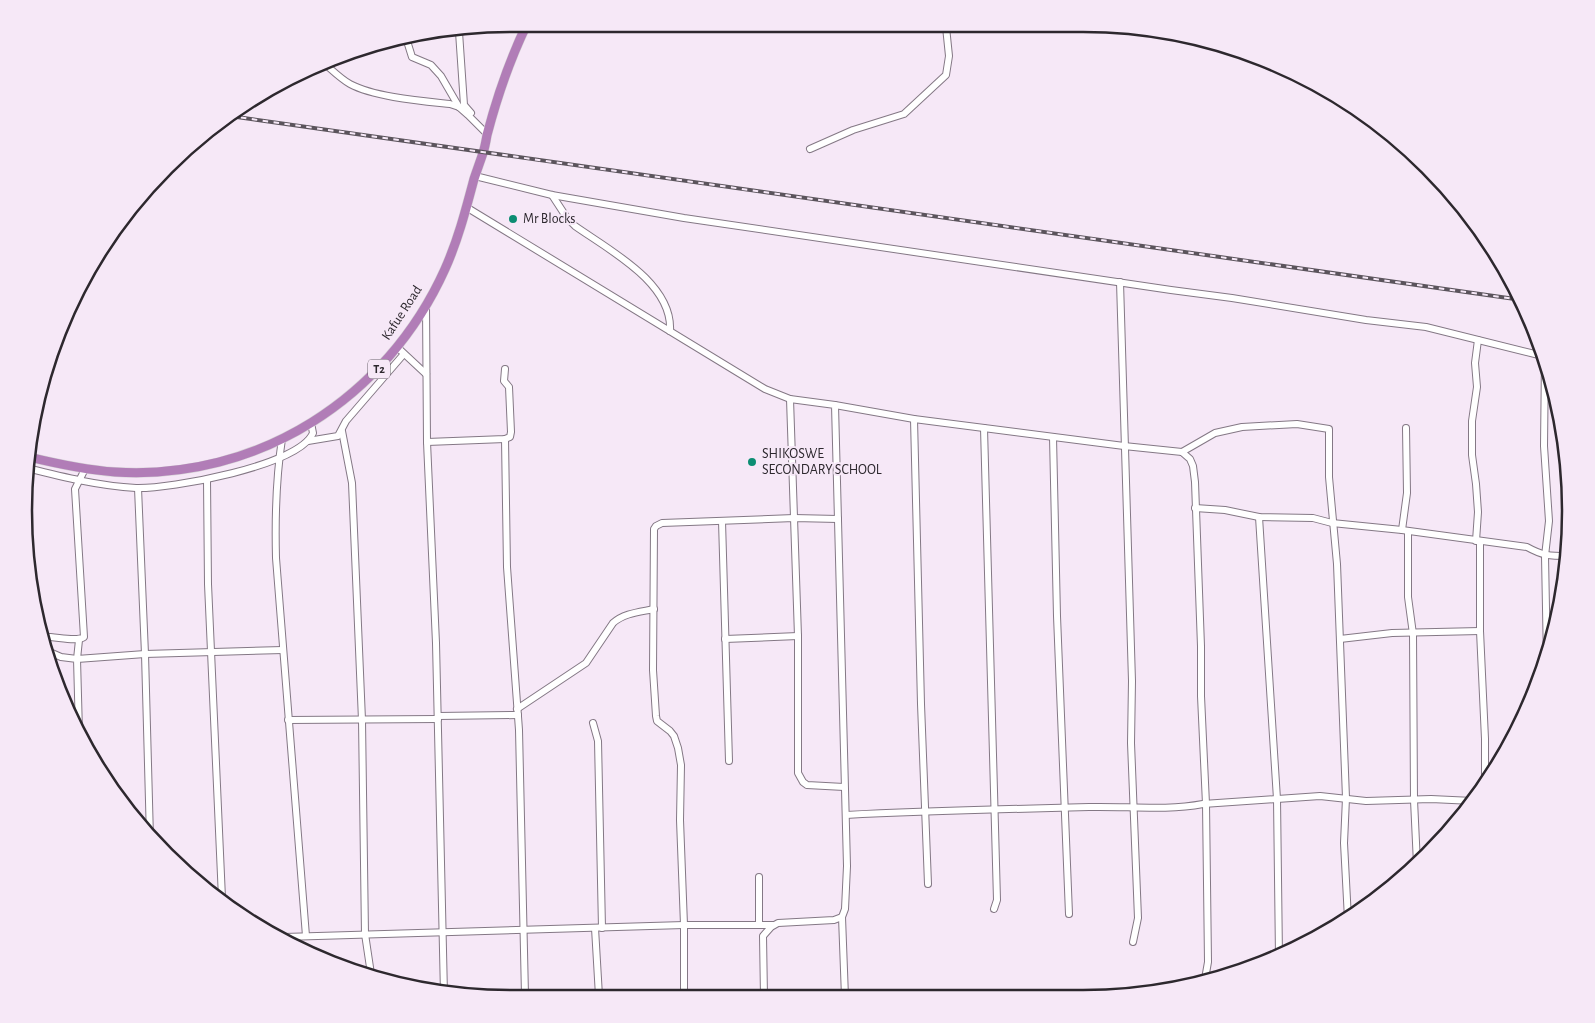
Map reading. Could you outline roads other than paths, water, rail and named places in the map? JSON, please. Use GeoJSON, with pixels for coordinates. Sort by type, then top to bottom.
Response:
{"type":"FeatureCollection","features":[{"type":"Feature","properties":{"kind":"highway","name":"Kafue Road"},"geometry":{"type":"LineString","coordinates":[[36,459],[84,469],[135,473],[184,469],[224,460],[282,439],[337,406],[362,385],[400,351],[445,269],[484,152],[487,134],[509,63],[523,32]]}},
{"type":"Feature","properties":{"kind":"street"},"geometry":{"type":"LineString","coordinates":[[810,149],[853,130],[904,114],[946,75],[949,56],[947,32]]}},
{"type":"Feature","properties":{"kind":"street"},"geometry":{"type":"LineString","coordinates":[[459,36],[464,105],[487,134]]}},
{"type":"Feature","properties":{"kind":"street"},"geometry":{"type":"LineString","coordinates":[[408,44],[412,57],[431,65],[441,76],[459,107],[480,126]]}},
{"type":"Feature","properties":{"kind":"street"},"geometry":{"type":"LineString","coordinates":[[330,68],[344,81],[362,89],[459,107]]}},
{"type":"Feature","properties":{"kind":"street"},"geometry":{"type":"LineString","coordinates":[[475,176],[552,195],[684,218],[1232,298],[1366,320],[1426,327],[1536,354]]}},
{"type":"Feature","properties":{"kind":"street"},"geometry":{"type":"LineString","coordinates":[[552,195],[567,218],[575,226],[634,269],[655,287],[669,312],[671,319],[670,331]]}},
{"type":"Feature","properties":{"kind":"street"},"geometry":{"type":"LineString","coordinates":[[466,207],[765,389],[790,399],[914,419],[1182,452],[1190,459],[1193,466],[1195,508],[1206,804],[1208,962],[1206,974]]}},
{"type":"Feature","properties":{"kind":"street"},"geometry":{"type":"LineString","coordinates":[[1120,282],[1132,658],[1130,719],[1138,918],[1134,942]]}},
{"type":"Feature","properties":{"kind":"street"},"geometry":{"type":"LineString","coordinates":[[426,305],[427,442],[438,718],[444,985]]}},
{"type":"Feature","properties":{"kind":"street"},"geometry":{"type":"LineString","coordinates":[[1478,340],[1475,363],[1477,387],[1472,421],[1472,455],[1478,512],[1485,773]]}},
{"type":"Feature","properties":{"kind":"street"},"geometry":{"type":"LineString","coordinates":[[35,470],[79,480],[138,488],[162,487],[207,480],[279,459],[308,441],[338,436],[342,432],[346,421],[400,351],[426,374]]}},
{"type":"Feature","properties":{"kind":"street"},"geometry":{"type":"LineString","coordinates":[[427,442],[506,439],[510,437],[509,387],[504,381],[505,369]]}},
{"type":"Feature","properties":{"kind":"street"},"geometry":{"type":"LineString","coordinates":[[1545,384],[1544,446],[1549,521],[1546,556],[1546,635]]}},
{"type":"Feature","properties":{"kind":"street"},"geometry":{"type":"LineString","coordinates":[[790,399],[798,636],[798,773],[807,785],[844,787]]}},
{"type":"Feature","properties":{"kind":"street"},"geometry":{"type":"LineString","coordinates":[[835,405],[847,866],[847,892],[842,917],[845,990]]}},
{"type":"Feature","properties":{"kind":"street"},"geometry":{"type":"LineString","coordinates":[[914,419],[928,884]]}},
{"type":"Feature","properties":{"kind":"street"},"geometry":{"type":"LineString","coordinates":[[308,441],[313,433],[311,422]]}},
{"type":"Feature","properties":{"kind":"street"},"geometry":{"type":"LineString","coordinates":[[1182,452],[1214,433],[1242,427],[1297,424],[1329,429],[1329,477],[1332,523],[1338,564],[1346,798],[1344,848],[1348,911]]}},
{"type":"Feature","properties":{"kind":"street"},"geometry":{"type":"LineString","coordinates":[[984,428],[996,810],[997,900],[994,909]]}},
{"type":"Feature","properties":{"kind":"street"},"geometry":{"type":"LineString","coordinates":[[1406,428],[1405,530],[1408,597],[1413,634],[1414,800],[1417,855]]}},
{"type":"Feature","properties":{"kind":"street"},"geometry":{"type":"LineString","coordinates":[[342,432],[352,483],[362,720],[365,934],[370,969]]}},
{"type":"Feature","properties":{"kind":"street"},"geometry":{"type":"LineString","coordinates":[[1053,437],[1057,616],[1069,914]]}},
{"type":"Feature","properties":{"kind":"street"},"geometry":{"type":"LineString","coordinates":[[282,439],[279,459],[276,531],[288,720],[306,936]]}},
{"type":"Feature","properties":{"kind":"street"},"geometry":{"type":"LineString","coordinates":[[506,439],[508,567],[518,712],[525,990]]}},
{"type":"Feature","properties":{"kind":"street"},"geometry":{"type":"LineString","coordinates":[[49,636],[79,640],[85,635],[75,489],[82,478],[84,469]]}},
{"type":"Feature","properties":{"kind":"street"},"geometry":{"type":"LineString","coordinates":[[207,480],[211,653],[222,893]]}},
{"type":"Feature","properties":{"kind":"street"},"geometry":{"type":"LineString","coordinates":[[138,488],[150,825]]}},
{"type":"Feature","properties":{"kind":"street"},"geometry":{"type":"LineString","coordinates":[[1195,508],[1225,510],[1259,518],[1313,518],[1332,523],[1405,530],[1527,547],[1546,556],[1560,556]]}},
{"type":"Feature","properties":{"kind":"street"},"geometry":{"type":"LineString","coordinates":[[684,990],[684,925],[680,851],[681,765],[674,736],[658,721],[656,716],[653,670],[653,532],[656,526],[662,523],[838,518]]}},
{"type":"Feature","properties":{"kind":"street"},"geometry":{"type":"LineString","coordinates":[[1259,518],[1276,799],[1279,949]]}},
{"type":"Feature","properties":{"kind":"street"},"geometry":{"type":"LineString","coordinates":[[722,521],[729,761]]}},
{"type":"Feature","properties":{"kind":"street"},"geometry":{"type":"LineString","coordinates":[[288,720],[438,718],[518,712],[586,663],[613,623],[619,618],[654,609]]}},
{"type":"Feature","properties":{"kind":"street"},"geometry":{"type":"LineString","coordinates":[[1340,639],[1368,635],[1480,631]]}},
{"type":"Feature","properties":{"kind":"street"},"geometry":{"type":"LineString","coordinates":[[725,639],[798,636]]}},
{"type":"Feature","properties":{"kind":"street"},"geometry":{"type":"LineString","coordinates":[[79,640],[77,659],[79,716]]}},
{"type":"Feature","properties":{"kind":"street"},"geometry":{"type":"LineString","coordinates":[[55,654],[61,657],[77,659],[145,654],[283,650]]}},
{"type":"Feature","properties":{"kind":"street"},"geometry":{"type":"LineString","coordinates":[[593,723],[598,741],[599,990]]}},
{"type":"Feature","properties":{"kind":"street"},"geometry":{"type":"LineString","coordinates":[[846,815],[925,811],[1168,808],[1320,796],[1366,801],[1466,800]]}},
{"type":"Feature","properties":{"kind":"street"},"geometry":{"type":"LineString","coordinates":[[759,877],[759,925]]}},
{"type":"Feature","properties":{"kind":"street"},"geometry":{"type":"LineString","coordinates":[[292,937],[684,925],[774,925],[834,920],[842,917]]}},
{"type":"Feature","properties":{"kind":"street"},"geometry":{"type":"LineString","coordinates":[[764,990],[763,936],[774,925]]}},
{"type":"Feature","properties":{"kind":"railway"},"geometry":{"type":"LineString","coordinates":[[239,117],[1512,299]]}},
{"type":"Feature","properties":{"kind":"place","name":"Mr Blocks"},"geometry":{"type":"Point","coordinates":[513,219]}},
{"type":"Feature","properties":{"kind":"place","name":"SHIKOSWE SECONDARY SCHOOL"},"geometry":{"type":"Point","coordinates":[752,462]}}]}
